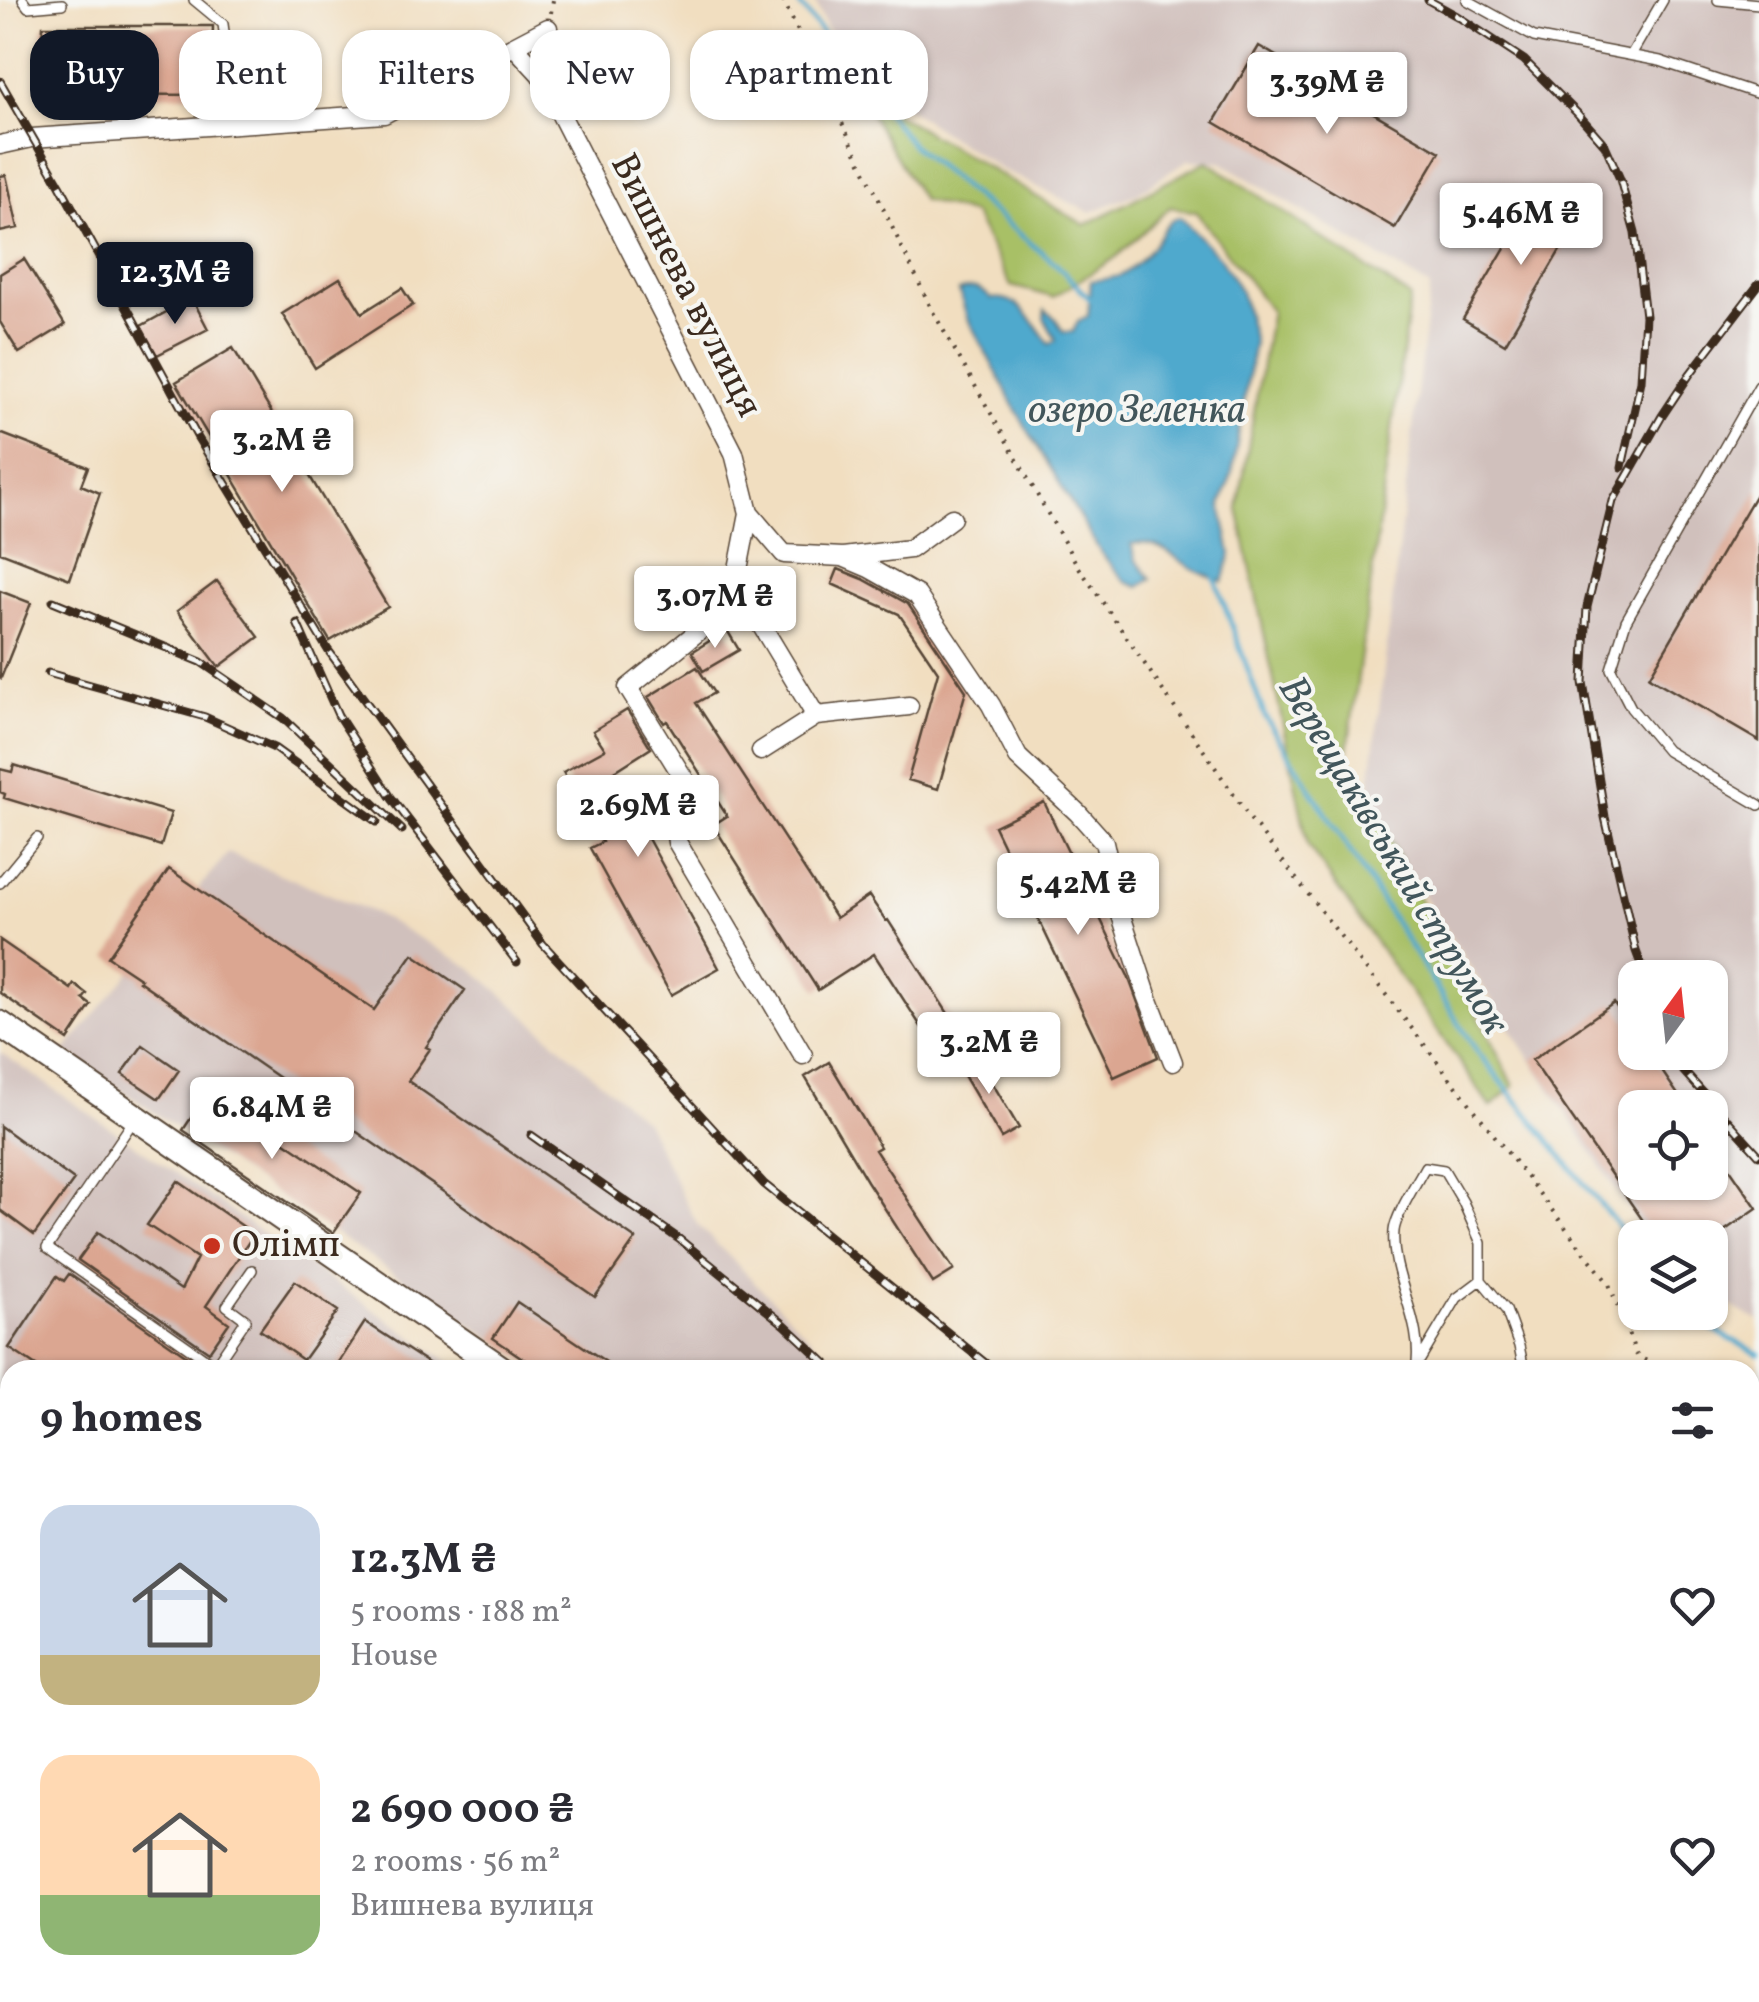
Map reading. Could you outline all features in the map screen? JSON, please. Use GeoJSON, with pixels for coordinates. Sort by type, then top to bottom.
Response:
{"type":"FeatureCollection","features":[{"type":"Feature","properties":{"kind":"street"},"geometry":{"type":"LineString","coordinates":[[0,145],[32,138],[384,114],[548,28]]}},
{"type":"Feature","properties":{"kind":"street","name":"Вишнева вулиця"},"geometry":{"type":"LineString","coordinates":[[514,46],[540,74],[734,452],[749,513],[730,606]]}},
{"type":"Feature","properties":{"kind":"street","name":"Вишнева вулиця"},"geometry":{"type":"LineString","coordinates":[[749,513],[784,554],[844,557],[910,549],[952,518]]}},
{"type":"Feature","properties":{"kind":"street","name":"Вишнева вулиця"},"geometry":{"type":"LineString","coordinates":[[844,557],[917,595],[991,706],[1018,757],[1104,842],[1119,908],[1173,1062]]}},
{"type":"Feature","properties":{"kind":"street"},"geometry":{"type":"LineString","coordinates":[[802,1054],[677,842],[673,817],[694,795],[628,688],[730,606],[751,608],[816,716]]}},
{"type":"Feature","properties":{"kind":"street"},"geometry":{"type":"LineString","coordinates":[[761,751],[816,716],[910,706]]}},
{"type":"Feature","properties":{"kind":"street"},"geometry":{"type":"LineString","coordinates":[[0,1024],[489,1360]]}},
{"type":"Feature","properties":{"kind":"lane"},"geometry":{"type":"LineString","coordinates":[[23,0],[28,7],[62,4]]}},
{"type":"Feature","properties":{"kind":"lane"},"geometry":{"type":"LineString","coordinates":[[194,0],[224,24],[236,124]]}},
{"type":"Feature","properties":{"kind":"lane"},"geometry":{"type":"LineString","coordinates":[[1467,0],[1534,37],[1660,61],[1759,94]]}},
{"type":"Feature","properties":{"kind":"lane"},"geometry":{"type":"LineString","coordinates":[[1631,55],[1663,0]]}},
{"type":"Feature","properties":{"kind":"lane"},"geometry":{"type":"LineString","coordinates":[[1718,0],[1759,4]]}},
{"type":"Feature","properties":{"kind":"lane"},"geometry":{"type":"LineString","coordinates":[[1759,386],[1626,621],[1611,669],[1631,708],[1667,751],[1759,805]]}},
{"type":"Feature","properties":{"kind":"lane"},"geometry":{"type":"LineString","coordinates":[[0,883],[37,838]]}},
{"type":"Feature","properties":{"kind":"lane"},"geometry":{"type":"LineString","coordinates":[[136,1117],[47,1248],[206,1360]]}},
{"type":"Feature","properties":{"kind":"lane"},"geometry":{"type":"LineString","coordinates":[[1417,1360],[1415,1326],[1395,1254],[1394,1227],[1425,1167],[1444,1170],[1463,1202],[1482,1243],[1481,1280],[1506,1310],[1522,1360]]}},
{"type":"Feature","properties":{"kind":"lane"},"geometry":{"type":"LineString","coordinates":[[219,1360],[246,1320],[227,1306],[252,1270]]}},
{"type":"Feature","properties":{"kind":"lane"},"geometry":{"type":"LineString","coordinates":[[1421,1360],[1458,1298],[1481,1280]]}},
{"type":"Feature","properties":{"kind":"path"},"geometry":{"type":"LineString","coordinates":[[783,0],[932,310],[1076,562],[1250,820],[1609,1284],[1637,1356],[1645,1360]]}},
{"type":"Feature","properties":{"kind":"shaded area"},"geometry":{"type":"Polygon","coordinates":[[[814,0],[1759,0],[1759,1321],[1728,1305],[1728,1220],[1636,1220],[1623,1200],[1728,1200],[1728,1090],[1618,1090],[1618,1193],[1367,810],[1430,287],[1221,162],[1188,160],[1136,194],[1090,212],[1000,169],[925,120],[928,30],[828,30],[814,0]]]}},
{"type":"Feature","properties":{"kind":"shaded area"},"geometry":{"type":"Polygon","coordinates":[[[228,853],[373,912],[472,968],[645,1121],[697,1224],[832,1360],[523,1360],[64,1052],[228,853]]]}},
{"type":"Feature","properties":{"kind":"shaded area"},"geometry":{"type":"Polygon","coordinates":[[[0,1052],[447,1360],[0,1360],[0,1052]]]}},
{"type":"Feature","properties":{"kind":"green space"},"geometry":{"type":"Polygon","coordinates":[[[874,120],[906,120],[1085,225],[1207,161],[1410,297],[1347,756],[1514,1086],[1491,1107],[1308,846],[1238,508],[1271,311],[1196,212],[1170,207],[1116,257],[1053,297],[1011,286],[973,214],[922,200],[874,120]]]}},
{"type":"Feature","properties":{"kind":"water","name":"озеро Зеленка"},"geometry":{"type":"Polygon","coordinates":[[[1180,217],[1220,258],[1241,292],[1254,342],[1232,473],[1221,505],[1231,554],[1223,582],[1157,546],[1131,544],[1136,560],[1151,579],[1139,587],[1126,582],[1101,553],[1020,417],[967,317],[959,291],[976,288],[991,299],[1010,301],[1032,320],[1049,344],[1056,340],[1044,318],[1045,310],[1063,332],[1073,332],[1078,321],[1088,316],[1091,281],[1127,271],[1150,250],[1167,225],[1180,217]]]}},
{"type":"Feature","properties":{"kind":"building"},"geometry":{"type":"Polygon","coordinates":[[[43,26],[213,26],[213,30],[179,30],[179,95],[159,95],[159,30],[43,30],[43,26]]]}},
{"type":"Feature","properties":{"kind":"building"},"geometry":{"type":"Polygon","coordinates":[[[1259,46],[1440,152],[1395,228],[1214,122],[1259,46]]]}},
{"type":"Feature","properties":{"kind":"building"},"geometry":{"type":"Polygon","coordinates":[[[6,175],[18,228],[0,232],[0,176],[6,175]]]}},
{"type":"Feature","properties":{"kind":"building"},"geometry":{"type":"Polygon","coordinates":[[[1537,193],[1579,218],[1505,344],[1463,319],[1537,193]]]}},
{"type":"Feature","properties":{"kind":"building"},"geometry":{"type":"Polygon","coordinates":[[[24,259],[65,325],[19,353],[0,322],[0,274],[24,259]]]}},
{"type":"Feature","properties":{"kind":"building"},"geometry":{"type":"Polygon","coordinates":[[[340,278],[362,313],[402,288],[413,305],[315,368],[282,314],[340,278]]]}},
{"type":"Feature","properties":{"kind":"building"},"geometry":{"type":"Polygon","coordinates":[[[192,298],[208,329],[157,355],[141,326],[192,298]]]}},
{"type":"Feature","properties":{"kind":"building"},"geometry":{"type":"Polygon","coordinates":[[[233,348],[388,607],[330,641],[176,382],[233,348]]]}},
{"type":"Feature","properties":{"kind":"building"},"geometry":{"type":"Polygon","coordinates":[[[0,433],[88,467],[81,485],[100,493],[70,579],[0,552],[0,433]]]}},
{"type":"Feature","properties":{"kind":"building"},"geometry":{"type":"Polygon","coordinates":[[[1759,489],[1759,741],[1649,677],[1759,489]]]}},
{"type":"Feature","properties":{"kind":"building"},"geometry":{"type":"Polygon","coordinates":[[[838,569],[908,604],[966,691],[938,789],[908,780],[938,672],[899,614],[832,584],[838,569]]]}},
{"type":"Feature","properties":{"kind":"building"},"geometry":{"type":"Polygon","coordinates":[[[217,581],[259,637],[219,667],[177,611],[217,581]]]}},
{"type":"Feature","properties":{"kind":"building"},"geometry":{"type":"Polygon","coordinates":[[[0,591],[31,603],[1,678],[0,677],[0,591]]]}},
{"type":"Feature","properties":{"kind":"building"},"geometry":{"type":"Polygon","coordinates":[[[727,630],[739,650],[703,671],[692,652],[727,630]]]}},
{"type":"Feature","properties":{"kind":"building"},"geometry":{"type":"Polygon","coordinates":[[[697,667],[714,693],[696,703],[836,918],[869,896],[958,1029],[933,1045],[874,954],[818,990],[713,825],[727,816],[648,697],[697,667]]]}},
{"type":"Feature","properties":{"kind":"building"},"geometry":{"type":"Polygon","coordinates":[[[627,710],[651,748],[612,773],[719,968],[671,995],[590,848],[602,842],[563,772],[605,749],[593,731],[627,710]]]}},
{"type":"Feature","properties":{"kind":"building"},"geometry":{"type":"Polygon","coordinates":[[[14,765],[171,813],[161,846],[4,798],[5,794],[0,792],[0,769],[12,772],[14,765]]]}},
{"type":"Feature","properties":{"kind":"building"},"geometry":{"type":"Polygon","coordinates":[[[1044,802],[1128,976],[1158,1057],[1114,1077],[994,826],[1044,802]]]}},
{"type":"Feature","properties":{"kind":"building"},"geometry":{"type":"Polygon","coordinates":[[[169,869],[374,1010],[413,954],[465,990],[408,1081],[636,1239],[595,1297],[108,957],[169,869]]]}},
{"type":"Feature","properties":{"kind":"building"},"geometry":{"type":"Polygon","coordinates":[[[0,940],[71,989],[74,984],[87,994],[83,999],[91,1005],[68,1040],[0,993],[0,940]]]}},
{"type":"Feature","properties":{"kind":"building"},"geometry":{"type":"Polygon","coordinates":[[[1614,1003],[1618,1009],[1618,1070],[1661,1070],[1675,1090],[1618,1090],[1618,1184],[1532,1060],[1614,1003]]]}},
{"type":"Feature","properties":{"kind":"building"},"geometry":{"type":"Polygon","coordinates":[[[143,1045],[179,1070],[159,1099],[122,1074],[143,1045]]]}},
{"type":"Feature","properties":{"kind":"building"},"geometry":{"type":"Polygon","coordinates":[[[977,1057],[1019,1128],[1001,1138],[959,1067],[977,1057]]]}},
{"type":"Feature","properties":{"kind":"building"},"geometry":{"type":"Polygon","coordinates":[[[829,1062],[880,1147],[875,1150],[954,1270],[933,1283],[805,1077],[829,1062]]]}},
{"type":"Feature","properties":{"kind":"building"},"geometry":{"type":"Polygon","coordinates":[[[209,1091],[361,1193],[333,1233],[183,1130],[209,1091]]]}},
{"type":"Feature","properties":{"kind":"building"},"geometry":{"type":"Polygon","coordinates":[[[0,1126],[74,1180],[34,1235],[0,1210],[0,1126]]]}},
{"type":"Feature","properties":{"kind":"building"},"geometry":{"type":"Polygon","coordinates":[[[1728,1166],[1757,1208],[1728,1228],[1728,1220],[1643,1220],[1629,1200],[1728,1200],[1728,1166]]]}},
{"type":"Feature","properties":{"kind":"building"},"geometry":{"type":"Polygon","coordinates":[[[178,1181],[254,1234],[206,1306],[229,1323],[209,1352],[78,1260],[98,1232],[181,1290],[197,1258],[147,1225],[178,1181]]]}},
{"type":"Feature","properties":{"kind":"building"},"geometry":{"type":"Polygon","coordinates":[[[69,1274],[193,1360],[27,1360],[9,1348],[57,1276],[64,1281],[69,1274]]]}},
{"type":"Feature","properties":{"kind":"building"},"geometry":{"type":"Polygon","coordinates":[[[295,1281],[338,1311],[303,1360],[260,1330],[295,1281]]]}},
{"type":"Feature","properties":{"kind":"building"},"geometry":{"type":"Polygon","coordinates":[[[517,1302],[603,1360],[525,1360],[493,1338],[517,1302]]]}},
{"type":"Feature","properties":{"kind":"building"},"geometry":{"type":"Polygon","coordinates":[[[365,1322],[424,1360],[340,1360],[365,1322]]]}},
{"type":"Feature","properties":{"kind":"waterway","name":"Верещаківський струмок"},"geometry":{"type":"LineString","coordinates":[[796,0],[913,146],[1056,264],[1094,303]]}},
{"type":"Feature","properties":{"kind":"waterway","name":"Верещаківський струмок"},"geometry":{"type":"LineString","coordinates":[[1214,576],[1265,717],[1476,1050],[1618,1226]]}},
{"type":"Feature","properties":{"kind":"waterway","name":"Верещаківський струмок"},"geometry":{"type":"LineString","coordinates":[[1713,1330],[1759,1354]]}},
{"type":"Feature","properties":{"kind":"railway"},"geometry":{"type":"LineString","coordinates":[[1428,0],[1524,60],[1605,145],[1620,179],[1635,233],[1645,316],[1641,381],[1622,467]]}},
{"type":"Feature","properties":{"kind":"railway"},"geometry":{"type":"LineString","coordinates":[[0,81],[198,438],[328,650],[543,944],[764,1184],[982,1360]]}},
{"type":"Feature","properties":{"kind":"railway"},"geometry":{"type":"LineString","coordinates":[[1639,960],[1605,817],[1583,682],[1587,607],[1613,501],[1690,374],[1759,284]]}},
{"type":"Feature","properties":{"kind":"railway"},"geometry":{"type":"LineString","coordinates":[[53,601],[201,662],[283,718],[402,830]]}},
{"type":"Feature","properties":{"kind":"railway"},"geometry":{"type":"LineString","coordinates":[[297,623],[338,715],[390,796],[517,962]]}},
{"type":"Feature","properties":{"kind":"railway"},"geometry":{"type":"LineString","coordinates":[[48,673],[205,717],[274,748],[377,822]]}},
{"type":"Feature","properties":{"kind":"railway"},"geometry":{"type":"LineString","coordinates":[[1682,1070],[1759,1155]]}},
{"type":"Feature","properties":{"kind":"railway"},"geometry":{"type":"LineString","coordinates":[[531,1135],[679,1239],[822,1360]]}},
{"type":"Feature","properties":{"kind":"place","name":"Олімп"},"geometry":{"type":"Point","coordinates":[212,1246]}}]}
